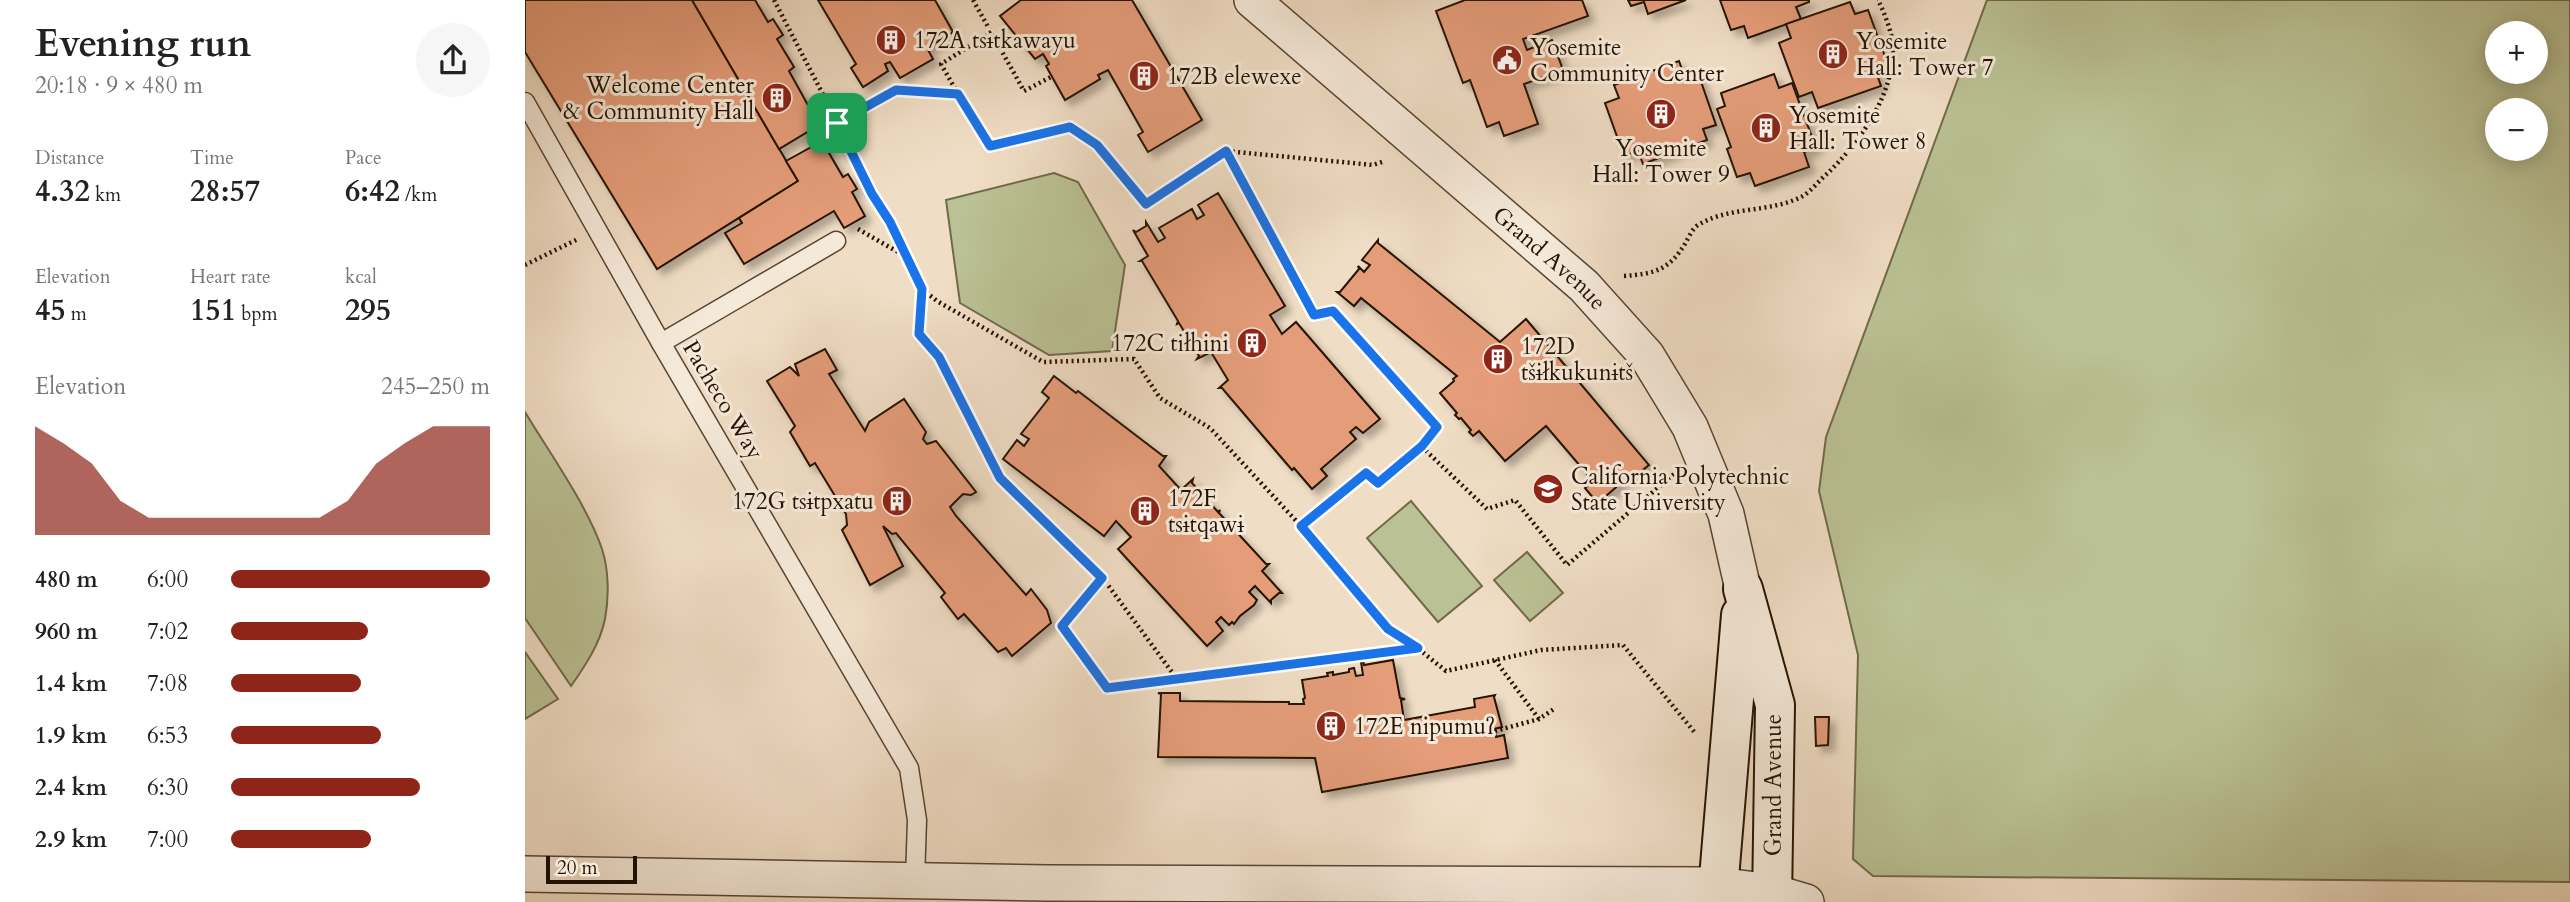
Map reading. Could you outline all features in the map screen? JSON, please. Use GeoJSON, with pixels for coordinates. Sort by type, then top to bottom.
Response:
{"type":"FeatureCollection","features":[{"type":"Feature","properties":{"kind":"street","name":"Grand Avenue"},"geometry":{"type":"LineString","coordinates":[[1252,0],[1584,286],[1647,356],[1690,427],[1726,514],[1743,589],[1775,705],[1784,899]]}},
{"type":"Feature","properties":{"kind":"street","name":"Grand Avenue"},"geometry":{"type":"LineString","coordinates":[[1717,894],[1743,589]]}},
{"type":"Feature","properties":{"kind":"street"},"geometry":{"type":"LineString","coordinates":[[525,874],[1717,894],[1784,899]]}},
{"type":"Feature","properties":{"kind":"lane","name":"Pacheco Way"},"geometry":{"type":"LineString","coordinates":[[525,102],[661,343],[909,768],[916,820],[915,880]]}},
{"type":"Feature","properties":{"kind":"lane"},"geometry":{"type":"LineString","coordinates":[[661,343],[836,241]]}},
{"type":"Feature","properties":{"kind":"path"},"geometry":{"type":"LineString","coordinates":[[774,0],[922,289],[937,301],[1043,362],[1134,359],[1160,398],[1210,428],[1301,526],[1388,629],[1418,648],[1446,671],[1541,650],[1623,645],[1701,740]]}},
{"type":"Feature","properties":{"kind":"path"},"geometry":{"type":"LineString","coordinates":[[972,0],[1024,91],[1051,77]]}},
{"type":"Feature","properties":{"kind":"path"},"geometry":{"type":"LineString","coordinates":[[1624,276],[1651,274],[1668,265],[1682,249],[1695,226],[1720,216],[1778,205],[1803,196],[1847,154],[1878,107],[1889,79],[1893,44],[1878,0]]}},
{"type":"Feature","properties":{"kind":"path"},"geometry":{"type":"LineString","coordinates":[[992,32],[941,64],[990,146],[1070,127],[1097,145],[1146,204],[1226,151],[1373,165],[1382,162]]}},
{"type":"Feature","properties":{"kind":"path"},"geometry":{"type":"LineString","coordinates":[[837,123],[896,90],[958,94]]}},
{"type":"Feature","properties":{"kind":"path"},"geometry":{"type":"LineString","coordinates":[[1226,151],[1314,315],[1333,311],[1437,427],[1422,446],[1378,483],[1366,473],[1301,526]]}},
{"type":"Feature","properties":{"kind":"path"},"geometry":{"type":"LineString","coordinates":[[836,241],[858,229],[906,256]]}},
{"type":"Feature","properties":{"kind":"path"},"geometry":{"type":"LineString","coordinates":[[525,265],[580,238]]}},
{"type":"Feature","properties":{"kind":"path"},"geometry":{"type":"LineString","coordinates":[[922,289],[919,334],[939,357],[1000,478],[1102,578],[1178,679]]}},
{"type":"Feature","properties":{"kind":"path"},"geometry":{"type":"LineString","coordinates":[[1422,446],[1487,509],[1515,499],[1567,565],[1674,474]]}},
{"type":"Feature","properties":{"kind":"path"},"geometry":{"type":"LineString","coordinates":[[1102,578],[1062,626],[1107,688],[1418,648]]}},
{"type":"Feature","properties":{"kind":"path"},"geometry":{"type":"LineString","coordinates":[[1495,660],[1539,719]]}},
{"type":"Feature","properties":{"kind":"path"},"geometry":{"type":"LineString","coordinates":[[1495,731],[1539,719],[1554,709]]}},
{"type":"Feature","properties":{"kind":"green space"},"geometry":{"type":"Polygon","coordinates":[[[1987,0],[2570,0],[2570,882],[1873,876],[1853,859],[1858,655],[1819,491],[1826,437],[1987,0]]]}},
{"type":"Feature","properties":{"kind":"green space"},"geometry":{"type":"Polygon","coordinates":[[[1054,173],[1078,182],[1125,265],[1112,351],[1049,355],[960,303],[946,200],[1054,173]]]}},
{"type":"Feature","properties":{"kind":"green space"},"geometry":{"type":"Polygon","coordinates":[[[525,412],[587,515],[602,549],[606,566],[608,584],[603,628],[571,686],[525,618],[525,412]]]}},
{"type":"Feature","properties":{"kind":"green space"},"geometry":{"type":"Polygon","coordinates":[[[1411,501],[1482,586],[1438,622],[1367,538],[1411,501]]]}},
{"type":"Feature","properties":{"kind":"green space"},"geometry":{"type":"Polygon","coordinates":[[[1527,552],[1563,593],[1530,621],[1494,580],[1527,552]]]}},
{"type":"Feature","properties":{"kind":"green space"},"geometry":{"type":"Polygon","coordinates":[[[525,652],[558,699],[525,719],[525,652]]]}},
{"type":"Feature","properties":{"kind":"building"},"geometry":{"type":"Polygon","coordinates":[[[525,0],[692,0],[798,181],[657,269],[525,52],[525,0]]]}},
{"type":"Feature","properties":{"kind":"building","name":"Welcome Center & Community Hall"},"geometry":{"type":"Polygon","coordinates":[[[692,0],[755,0],[768,22],[773,19],[783,35],[777,39],[794,67],[789,71],[819,125],[779,149],[692,0]]]}},
{"type":"Feature","properties":{"kind":"building","name":"172A tsɨtkawayu"},"geometry":{"type":"Polygon","coordinates":[[[818,0],[935,0],[953,32],[927,48],[933,59],[900,78],[890,62],[885,64],[888,71],[863,87],[851,68],[856,64],[818,0]]]}},
{"type":"Feature","properties":{"kind":"building","name":"172B elewexe"},"geometry":{"type":"Polygon","coordinates":[[[1021,0],[1132,0],[1202,120],[1148,152],[1138,135],[1143,132],[1108,70],[1098,75],[1100,79],[1065,100],[1046,66],[1049,64],[1043,54],[1035,59],[1000,16],[1021,0]]]}},
{"type":"Feature","properties":{"kind":"building","name":"Yosemite Community Center"},"geometry":{"type":"Polygon","coordinates":[[[1465,0],[1582,0],[1588,16],[1523,39],[1527,50],[1552,40],[1563,70],[1524,84],[1538,124],[1504,136],[1499,122],[1487,127],[1470,80],[1463,83],[1436,11],[1465,0]]]}},
{"type":"Feature","properties":{"kind":"building"},"geometry":{"type":"Polygon","coordinates":[[[1628,0],[1686,0],[1648,14],[1644,2],[1631,6],[1628,0]]]}},
{"type":"Feature","properties":{"kind":"building"},"geometry":{"type":"Polygon","coordinates":[[[1720,0],[1809,2],[1796,7],[1801,19],[1748,38],[1744,26],[1731,30],[1720,0]]]}},
{"type":"Feature","properties":{"kind":"building","name":"Yosemite Hall: Tower 7"},"geometry":{"type":"Polygon","coordinates":[[[1850,2],[1855,14],[1868,10],[1888,65],[1875,69],[1881,86],[1818,108],[1812,92],[1799,97],[1779,43],[1791,38],[1786,24],[1850,2]]]}},
{"type":"Feature","properties":{"kind":"building","name":"Yosemite Hall: Tower 9"},"geometry":{"type":"Polygon","coordinates":[[[1679,61],[1684,75],[1697,70],[1716,125],[1703,129],[1707,140],[1643,164],[1638,151],[1624,156],[1605,103],[1619,98],[1614,85],[1679,61]]]}},
{"type":"Feature","properties":{"kind":"building","name":"Yosemite Hall: Tower 8"},"geometry":{"type":"Polygon","coordinates":[[[1774,74],[1779,88],[1792,83],[1816,148],[1804,152],[1809,167],[1755,186],[1750,173],[1737,177],[1727,149],[1731,147],[1717,109],[1725,106],[1721,93],[1774,74]]]}},
{"type":"Feature","properties":{"kind":"building","name":"Welcome Center & Community Hall"},"geometry":{"type":"Polygon","coordinates":[[[822,141],[843,177],[848,174],[857,189],[852,192],[865,216],[844,228],[834,211],[744,264],[725,233],[742,223],[739,218],[798,181],[786,161],[822,141]]]}},
{"type":"Feature","properties":{"kind":"building","name":"172C tiłhini"},"geometry":{"type":"Polygon","coordinates":[[[1218,193],[1285,306],[1270,315],[1282,334],[1296,322],[1380,419],[1363,433],[1356,427],[1350,432],[1356,439],[1321,469],[1327,476],[1312,489],[1294,468],[1292,470],[1222,388],[1219,388],[1228,380],[1211,352],[1197,359],[1199,356],[1140,261],[1148,256],[1133,230],[1136,232],[1146,226],[1146,222],[1158,242],[1165,238],[1159,228],[1192,209],[1197,219],[1204,215],[1198,205],[1218,193]]]}},
{"type":"Feature","properties":{"kind":"building","name":"172D tšɨłkukunɨtš"},"geometry":{"type":"Polygon","coordinates":[[[1378,240],[1378,243],[1500,342],[1526,319],[1649,465],[1631,479],[1626,473],[1620,478],[1624,483],[1599,502],[1599,505],[1585,488],[1593,481],[1546,426],[1505,461],[1479,431],[1473,436],[1440,393],[1457,376],[1361,298],[1354,306],[1337,292],[1340,292],[1359,269],[1358,266],[1364,272],[1370,265],[1362,260],[1378,240]]]}},
{"type":"Feature","properties":{"kind":"building","name":"172G tsɨtpxatu"},"geometry":{"type":"Polygon","coordinates":[[[825,349],[837,370],[829,374],[865,431],[869,422],[904,399],[926,432],[923,439],[927,444],[936,441],[976,492],[971,495],[963,494],[950,507],[1026,595],[1031,589],[1047,610],[1051,623],[1012,656],[1006,648],[998,652],[964,614],[958,619],[941,597],[945,593],[896,533],[892,534],[883,526],[903,566],[870,585],[842,530],[847,525],[846,514],[815,463],[810,466],[790,432],[795,426],[767,381],[790,367],[799,376],[795,364],[825,349]]]}},
{"type":"Feature","properties":{"kind":"building","name":"172F tsɨtqawɨ"},"geometry":{"type":"Polygon","coordinates":[[[1054,376],[1166,456],[1159,466],[1181,490],[1193,479],[1192,483],[1218,512],[1220,510],[1219,513],[1266,564],[1269,564],[1262,571],[1282,593],[1271,600],[1271,603],[1255,586],[1249,592],[1257,600],[1254,605],[1234,624],[1232,622],[1229,625],[1221,617],[1216,622],[1223,631],[1207,646],[1118,549],[1131,537],[1116,521],[1104,536],[1003,459],[1017,440],[1024,446],[1029,439],[1021,434],[1049,398],[1042,392],[1054,376]]]}},
{"type":"Feature","properties":{"kind":"building","name":"172E nipumuʔ"},"geometry":{"type":"Polygon","coordinates":[[[1393,660],[1400,698],[1405,699],[1401,700],[1404,720],[1475,707],[1474,699],[1495,695],[1502,727],[1494,729],[1496,737],[1504,735],[1508,758],[1322,792],[1315,758],[1158,757],[1161,694],[1158,693],[1180,693],[1180,701],[1304,704],[1302,680],[1328,676],[1327,673],[1333,672],[1333,675],[1349,672],[1349,669],[1354,668],[1356,676],[1363,675],[1363,661],[1364,665],[1393,660]]]}},
{"type":"Feature","properties":{"kind":"building"},"geometry":{"type":"Polygon","coordinates":[[[1815,717],[1829,717],[1828,745],[1816,746],[1815,717]]]}},
{"type":"Feature","properties":{"kind":"place","name":"172A tsɨtkawayu"},"geometry":{"type":"Point","coordinates":[891,40]}},
{"type":"Feature","properties":{"kind":"place","name":"Yosemite Hall: Tower 7"},"geometry":{"type":"Point","coordinates":[1833,54]}},
{"type":"Feature","properties":{"kind":"place","name":"Yosemite Community Center"},"geometry":{"type":"Point","coordinates":[1507,60]}},
{"type":"Feature","properties":{"kind":"place","name":"172B elewexe"},"geometry":{"type":"Point","coordinates":[1144,76]}},
{"type":"Feature","properties":{"kind":"place","name":"Welcome Center & Community Hall"},"geometry":{"type":"Point","coordinates":[777,98]}},
{"type":"Feature","properties":{"kind":"place","name":"Yosemite Hall: Tower 9"},"geometry":{"type":"Point","coordinates":[1661,114]}},
{"type":"Feature","properties":{"kind":"place","name":"Yosemite Hall: Tower 8"},"geometry":{"type":"Point","coordinates":[1766,128]}},
{"type":"Feature","properties":{"kind":"place","name":"172C tiłhini"},"geometry":{"type":"Point","coordinates":[1252,343]}},
{"type":"Feature","properties":{"kind":"place","name":"172D tšɨłkukunɨtš"},"geometry":{"type":"Point","coordinates":[1498,359]}},
{"type":"Feature","properties":{"kind":"place","name":"California Polytechnic State University"},"geometry":{"type":"Point","coordinates":[1548,489]}},
{"type":"Feature","properties":{"kind":"place","name":"172G tsɨtpxatu"},"geometry":{"type":"Point","coordinates":[897,501]}},
{"type":"Feature","properties":{"kind":"place","name":"172F tsɨtqawɨ"},"geometry":{"type":"Point","coordinates":[1145,511]}},
{"type":"Feature","properties":{"kind":"place","name":"172E nipumuʔ"},"geometry":{"type":"Point","coordinates":[1331,726]}},
{"type":"Feature","properties":{"kind":"route"},"geometry":{"type":"LineString","coordinates":[[896,90],[958,94],[990,146],[1070,127],[1097,145],[1146,204],[1226,151],[1314,315],[1333,311],[1437,427],[1422,446],[1378,483],[1366,473],[1301,526],[1388,629],[1418,648],[1107,688],[1062,626],[1102,578],[1000,478],[939,357],[919,334],[922,289],[837,123],[896,90]]}}]}
